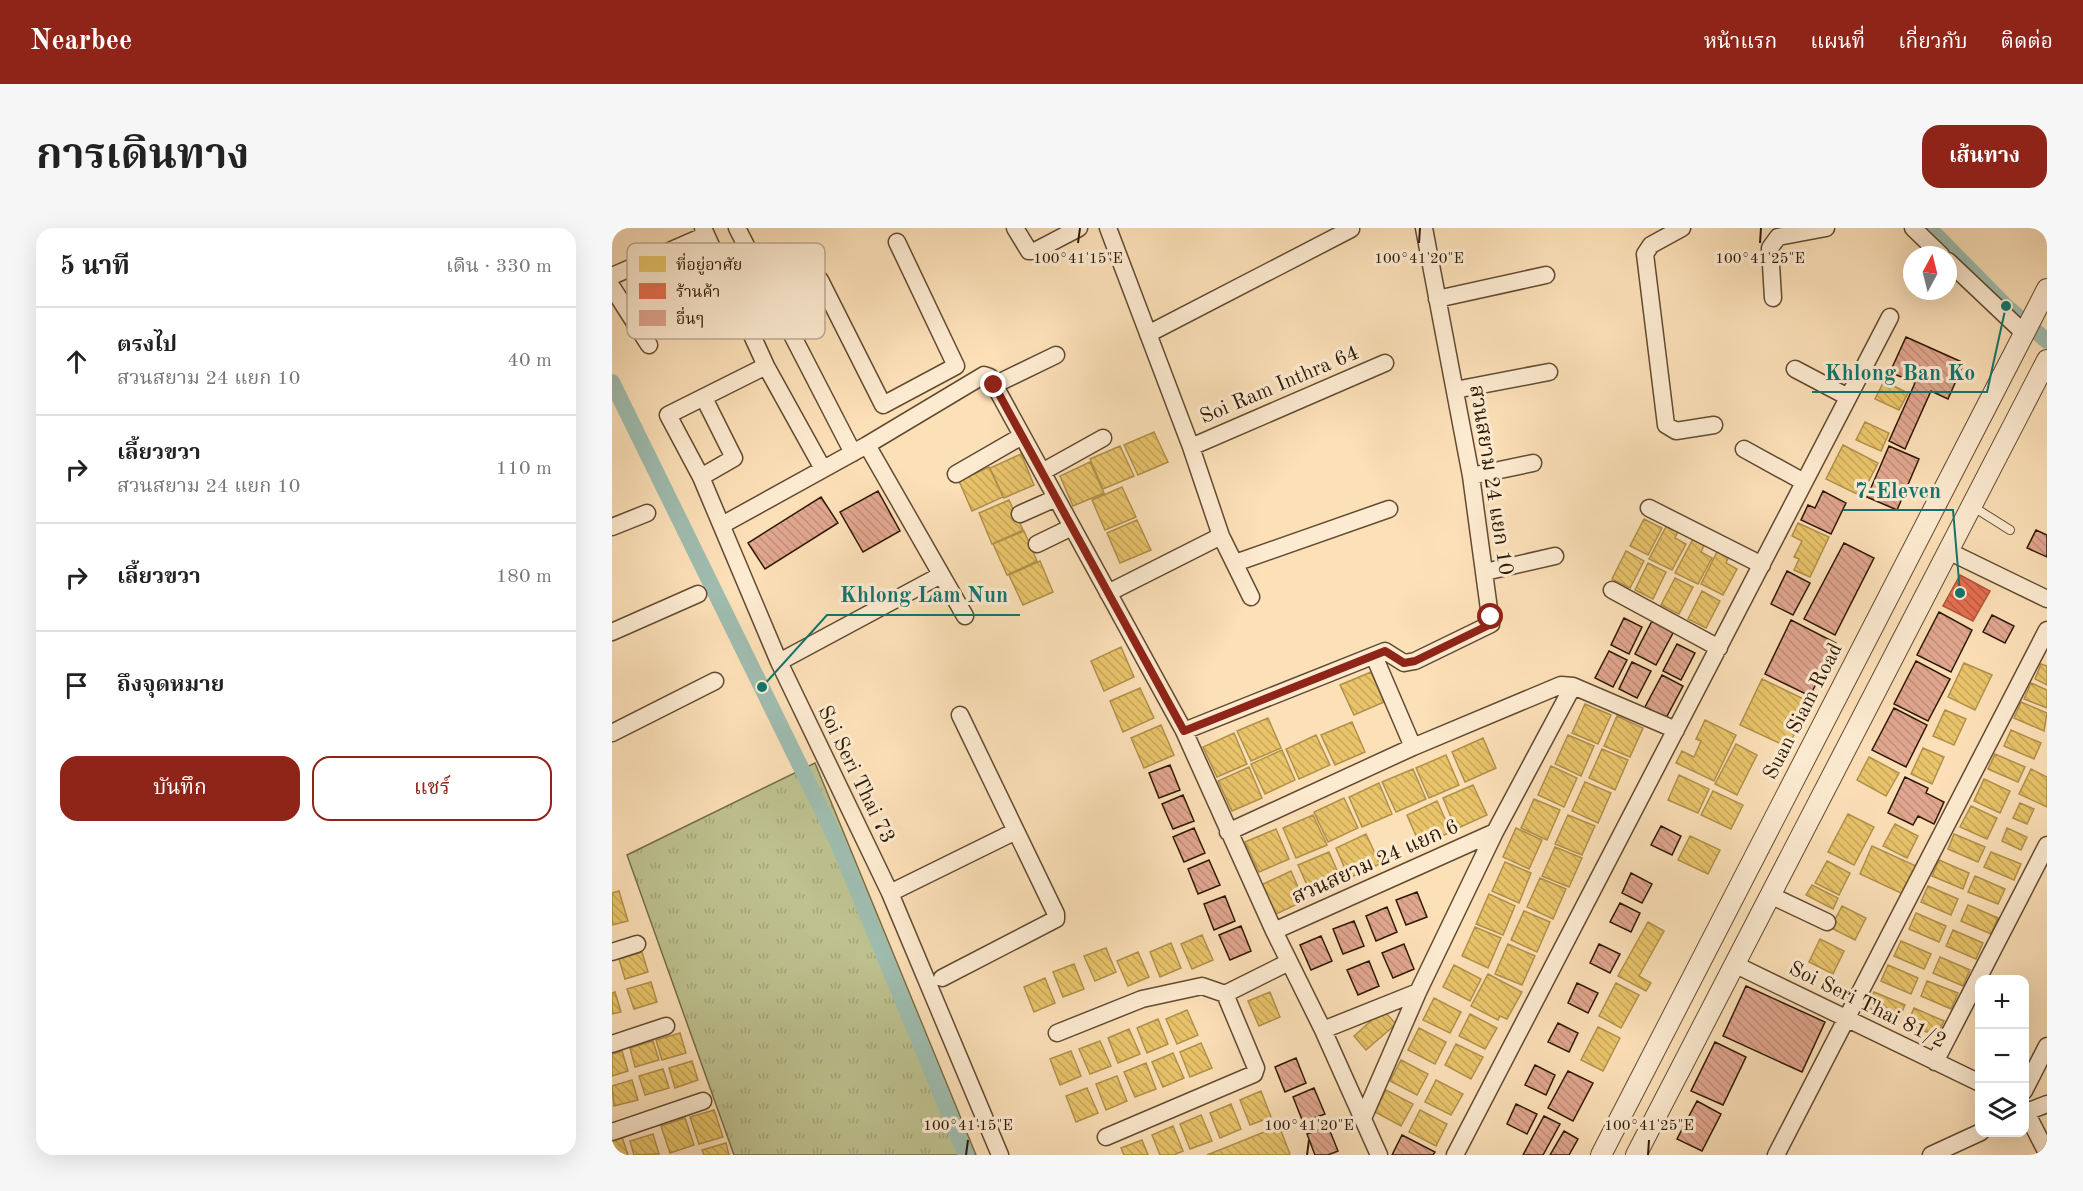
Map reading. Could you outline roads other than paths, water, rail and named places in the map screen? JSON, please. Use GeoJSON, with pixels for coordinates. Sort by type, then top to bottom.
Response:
{"type":"FeatureCollection","features":[{"type":"Feature","properties":{"kind":"street"},"geometry":{"type":"LineString","coordinates":[[737,228],[745,243]]}},
{"type":"Feature","properties":{"kind":"street"},"geometry":{"type":"LineString","coordinates":[[1015,228],[1029,251],[1035,251],[1079,228]]}},
{"type":"Feature","properties":{"kind":"street","name":"Soi Ram Inthra 64"},"geometry":{"type":"LineString","coordinates":[[1108,228],[1191,447],[1221,536],[1251,597]]}},
{"type":"Feature","properties":{"kind":"street","name":"สวนสยาม 24 แยก 10"},"geometry":{"type":"LineString","coordinates":[[1374,656],[1386,651],[1404,663],[1415,661],[1491,624],[1471,476],[1424,228]]}},
{"type":"Feature","properties":{"kind":"street"},"geometry":{"type":"LineString","coordinates":[[1682,228],[1651,245],[1645,254],[1666,425],[1676,431],[1714,425]]}},
{"type":"Feature","properties":{"kind":"street"},"geometry":{"type":"LineString","coordinates":[[1773,298],[1770,248],[1776,233],[1826,228]]}},
{"type":"Feature","properties":{"kind":"street"},"geometry":{"type":"LineString","coordinates":[[1913,228],[1932,246]]}},
{"type":"Feature","properties":{"kind":"street"},"geometry":{"type":"LineString","coordinates":[[1148,333],[1351,229]]}},
{"type":"Feature","properties":{"kind":"street"},"geometry":{"type":"LineString","coordinates":[[680,243],[705,231]]}},
{"type":"Feature","properties":{"kind":"street"},"geometry":{"type":"LineString","coordinates":[[883,405],[956,366],[897,242]]}},
{"type":"Feature","properties":{"kind":"street"},"geometry":{"type":"LineString","coordinates":[[612,276],[627,269]]}},
{"type":"Feature","properties":{"kind":"street"},"geometry":{"type":"LineString","coordinates":[[1957,270],[2024,333]]}},
{"type":"Feature","properties":{"kind":"street"},"geometry":{"type":"LineString","coordinates":[[1437,299],[1546,275]]}},
{"type":"Feature","properties":{"kind":"street"},"geometry":{"type":"LineString","coordinates":[[612,287],[627,311]]}},
{"type":"Feature","properties":{"kind":"street","name":"Suan Siam Road"},"geometry":{"type":"LineString","coordinates":[[1601,1155],[2047,289]]}},
{"type":"Feature","properties":{"kind":"street"},"geometry":{"type":"LineString","coordinates":[[825,290],[883,405],[898,427]]}},
{"type":"Feature","properties":{"kind":"street"},"geometry":{"type":"LineString","coordinates":[[1455,1155],[1890,317]]}},
{"type":"Feature","properties":{"kind":"street"},"geometry":{"type":"LineString","coordinates":[[645,339],[649,345]]}},
{"type":"Feature","properties":{"kind":"street"},"geometry":{"type":"LineString","coordinates":[[754,339],[766,366],[823,469]]}},
{"type":"Feature","properties":{"kind":"street"},"geometry":{"type":"LineString","coordinates":[[799,339],[860,449],[941,574],[965,616]]}},
{"type":"Feature","properties":{"kind":"street"},"geometry":{"type":"LineString","coordinates":[[994,385],[1056,355]]}},
{"type":"Feature","properties":{"kind":"street"},"geometry":{"type":"LineString","coordinates":[[1636,1155],[1772,896],[2047,360]]}},
{"type":"Feature","properties":{"kind":"street","name":"Soi Ram Inthra 64"},"geometry":{"type":"LineString","coordinates":[[1191,447],[1385,363]]}},
{"type":"Feature","properties":{"kind":"street"},"geometry":{"type":"LineString","coordinates":[[701,477],[734,458],[704,398],[766,366]]}},
{"type":"Feature","properties":{"kind":"street"},"geometry":{"type":"LineString","coordinates":[[1795,369],[1848,397]]}},
{"type":"Feature","properties":{"kind":"street"},"geometry":{"type":"LineString","coordinates":[[1455,390],[1549,372]]}},
{"type":"Feature","properties":{"kind":"street"},"geometry":{"type":"LineString","coordinates":[[722,525],[860,449],[984,375],[990,377],[1184,731],[1274,931],[1364,1116],[1379,1155]]}},
{"type":"Feature","properties":{"kind":"street","name":"Soi Seri Thai 73"},"geometry":{"type":"LineString","coordinates":[[704,398],[668,415],[701,477],[779,662],[890,893],[1000,1155]]}},
{"type":"Feature","properties":{"kind":"street"},"geometry":{"type":"LineString","coordinates":[[956,474],[1022,436]]}},
{"type":"Feature","properties":{"kind":"street"},"geometry":{"type":"LineString","coordinates":[[1042,472],[1103,438]]}},
{"type":"Feature","properties":{"kind":"street"},"geometry":{"type":"LineString","coordinates":[[1744,449],[1804,482]]}},
{"type":"Feature","properties":{"kind":"street"},"geometry":{"type":"LineString","coordinates":[[1471,476],[1533,463]]}},
{"type":"Feature","properties":{"kind":"street"},"geometry":{"type":"LineString","coordinates":[[1020,514],[1056,498]]}},
{"type":"Feature","properties":{"kind":"street"},"geometry":{"type":"LineString","coordinates":[[1649,508],[1762,565]]}},
{"type":"Feature","properties":{"kind":"street"},"geometry":{"type":"LineString","coordinates":[[1235,563],[1389,509]]}},
{"type":"Feature","properties":{"kind":"street"},"geometry":{"type":"LineString","coordinates":[[612,527],[647,513]]}},
{"type":"Feature","properties":{"kind":"street"},"geometry":{"type":"LineString","coordinates":[[1037,544],[1072,527]]}},
{"type":"Feature","properties":{"kind":"street"},"geometry":{"type":"LineString","coordinates":[[1108,593],[1221,536]]}},
{"type":"Feature","properties":{"kind":"street"},"geometry":{"type":"LineString","coordinates":[[1947,551],[2047,599]]}},
{"type":"Feature","properties":{"kind":"street"},"geometry":{"type":"LineString","coordinates":[[1485,572],[1555,556]]}},
{"type":"Feature","properties":{"kind":"street"},"geometry":{"type":"LineString","coordinates":[[779,662],[941,574]]}},
{"type":"Feature","properties":{"kind":"street"},"geometry":{"type":"LineString","coordinates":[[1612,590],[1719,648]]}},
{"type":"Feature","properties":{"kind":"street"},"geometry":{"type":"LineString","coordinates":[[612,632],[698,594]]}},
{"type":"Feature","properties":{"kind":"street"},"geometry":{"type":"LineString","coordinates":[[1776,1155],[2047,630]]}},
{"type":"Feature","properties":{"kind":"street"},"geometry":{"type":"LineString","coordinates":[[1184,731],[1374,656],[1413,747]]}},
{"type":"Feature","properties":{"kind":"street"},"geometry":{"type":"LineString","coordinates":[[612,733],[714,681]]}},
{"type":"Feature","properties":{"kind":"street"},"geometry":{"type":"LineString","coordinates":[[1228,832],[1413,747],[1562,685],[1573,686],[1676,730]]}},
{"type":"Feature","properties":{"kind":"street"},"geometry":{"type":"LineString","coordinates":[[1364,1116],[1418,992],[1495,832],[1573,686]]}},
{"type":"Feature","properties":{"kind":"street"},"geometry":{"type":"LineString","coordinates":[[942,978],[1056,919],[1056,914],[960,715]]}},
{"type":"Feature","properties":{"kind":"street"},"geometry":{"type":"LineString","coordinates":[[890,893],[1016,831]]}},
{"type":"Feature","properties":{"kind":"street","name":"สวนสยาม 24 แยก 6"},"geometry":{"type":"LineString","coordinates":[[1274,931],[1495,832]]}},
{"type":"Feature","properties":{"kind":"street"},"geometry":{"type":"LineString","coordinates":[[1935,1062],[2047,845]]}},
{"type":"Feature","properties":{"kind":"street"},"geometry":{"type":"LineString","coordinates":[[1772,896],[1827,922]]}},
{"type":"Feature","properties":{"kind":"street"},"geometry":{"type":"LineString","coordinates":[[612,952],[637,944]]}},
{"type":"Feature","properties":{"kind":"street"},"geometry":{"type":"LineString","coordinates":[[1057,1032],[1142,999],[1202,986],[1225,994],[1289,962]]}},
{"type":"Feature","properties":{"kind":"street","name":"Soi Seri Thai 81/2"},"geometry":{"type":"LineString","coordinates":[[1736,965],[1975,1081]]}},
{"type":"Feature","properties":{"kind":"street"},"geometry":{"type":"LineString","coordinates":[[1323,1030],[1418,992]]}},
{"type":"Feature","properties":{"kind":"street"},"geometry":{"type":"LineString","coordinates":[[1106,1137],[1256,1072],[1225,994]]}},
{"type":"Feature","properties":{"kind":"street"},"geometry":{"type":"LineString","coordinates":[[612,1044],[666,1026]]}},
{"type":"Feature","properties":{"kind":"street"},"geometry":{"type":"LineString","coordinates":[[2029,1083],[2047,1046]]}},
{"type":"Feature","properties":{"kind":"street"},"geometry":{"type":"LineString","coordinates":[[612,1132],[703,1101]]}},
{"type":"Feature","properties":{"kind":"street"},"geometry":{"type":"LineString","coordinates":[[2029,1110],[2047,1104]]}},
{"type":"Feature","properties":{"kind":"street"},"geometry":{"type":"LineString","coordinates":[[1620,1119],[1647,1132]]}},
{"type":"Feature","properties":{"kind":"street"},"geometry":{"type":"LineString","coordinates":[[2029,1119],[2047,1154]]}},
{"type":"Feature","properties":{"kind":"street"},"geometry":{"type":"LineString","coordinates":[[1931,1155],[1975,1135]]}},
{"type":"Feature","properties":{"kind":"lane"},"geometry":{"type":"LineString","coordinates":[[1971,506],[2010,530]]}},
{"type":"Feature","properties":{"kind":"waterway"},"geometry":{"type":"LineString","coordinates":[[1929,228],[2006,306],[2047,341]]}},
{"type":"Feature","properties":{"kind":"waterway"},"geometry":{"type":"LineString","coordinates":[[612,382],[837,841],[966,1155]]}},
{"type":"Feature","properties":{"kind":"place","name":"Khlong Ban Ko"},"geometry":{"type":"Point","coordinates":[2006,306]}},
{"type":"Feature","properties":{"kind":"place","name":"7-Eleven"},"geometry":{"type":"Point","coordinates":[1960,593]}},
{"type":"Feature","properties":{"kind":"place","name":"Khlong Lam Nun"},"geometry":{"type":"Point","coordinates":[762,687]}}]}
